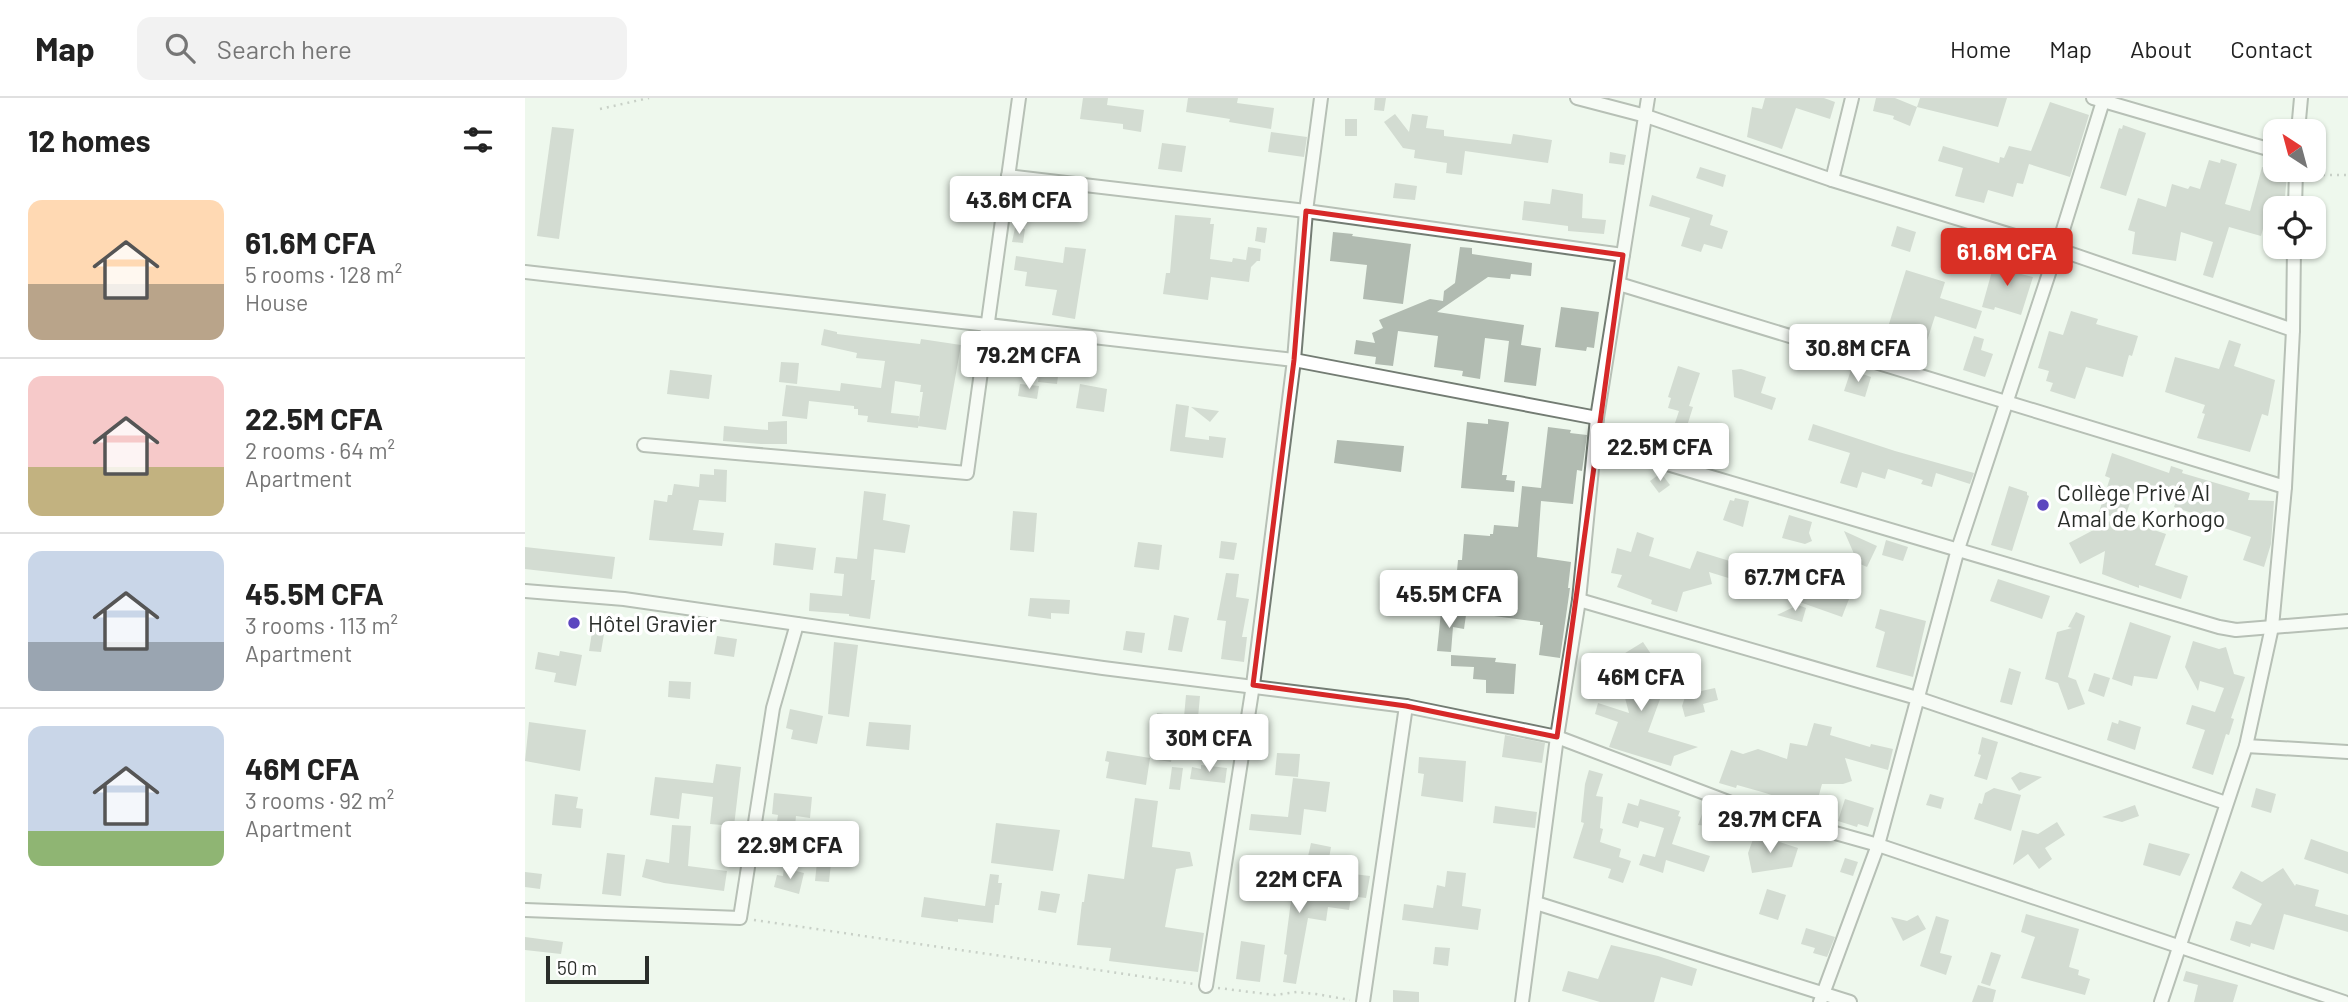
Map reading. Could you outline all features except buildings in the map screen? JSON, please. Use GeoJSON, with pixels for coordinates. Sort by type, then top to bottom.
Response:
{"type":"FeatureCollection","features":[{"type":"Feature","properties":{"kind":"street"},"geometry":{"type":"LineString","coordinates":[[644,445],[967,473],[1019,98]]}},
{"type":"Feature","properties":{"kind":"street"},"geometry":{"type":"LineString","coordinates":[[1206,986],[1254,685],[1294,360],[1306,211],[1321,98]]}},
{"type":"Feature","properties":{"kind":"street"},"geometry":{"type":"LineString","coordinates":[[1577,98],[1646,116],[1832,180],[2057,249],[2293,330]]}},
{"type":"Feature","properties":{"kind":"street"},"geometry":{"type":"LineString","coordinates":[[1522,1002],[1557,737],[1579,600],[1597,418],[1648,98]]}},
{"type":"Feature","properties":{"kind":"street"},"geometry":{"type":"LineString","coordinates":[[1832,180],[1852,98]]}},
{"type":"Feature","properties":{"kind":"street"},"geometry":{"type":"LineString","coordinates":[[2299,119],[2301,98]]}},
{"type":"Feature","properties":{"kind":"street"},"geometry":{"type":"LineString","coordinates":[[1822,997],[1878,845],[1958,549],[2057,249],[2100,99],[2263,147]]}},
{"type":"Feature","properties":{"kind":"street"},"geometry":{"type":"LineString","coordinates":[[1008,176],[1306,211],[1623,255]]}},
{"type":"Feature","properties":{"kind":"street"},"geometry":{"type":"LineString","coordinates":[[2161,1002],[2246,746],[2272,627],[2285,487],[2294,259]]}},
{"type":"Feature","properties":{"kind":"street"},"geometry":{"type":"LineString","coordinates":[[525,272],[1294,360],[1597,418]]}},
{"type":"Feature","properties":{"kind":"street"},"geometry":{"type":"LineString","coordinates":[[1619,284],[2285,487]]}},
{"type":"Feature","properties":{"kind":"street"},"geometry":{"type":"LineString","coordinates":[[1596,443],[2219,627],[2236,630],[2348,621]]}},
{"type":"Feature","properties":{"kind":"street"},"geometry":{"type":"LineString","coordinates":[[525,592],[624,599],[1104,667],[1406,706],[1557,737],[1739,806],[1878,845],[2344,1002]]}},
{"type":"Feature","properties":{"kind":"street"},"geometry":{"type":"LineString","coordinates":[[1579,600],[1917,698],[2226,803]]}},
{"type":"Feature","properties":{"kind":"street"},"geometry":{"type":"LineString","coordinates":[[525,910],[740,918],[773,708],[797,624]]}},
{"type":"Feature","properties":{"kind":"street"},"geometry":{"type":"LineString","coordinates":[[1363,1002],[1406,706]]}},
{"type":"Feature","properties":{"kind":"street"},"geometry":{"type":"LineString","coordinates":[[2246,746],[2348,752]]}},
{"type":"Feature","properties":{"kind":"street"},"geometry":{"type":"LineString","coordinates":[[1536,903],[1822,997],[1850,1002]]}},
{"type":"Feature","properties":{"kind":"path"},"geometry":{"type":"LineString","coordinates":[[600,109],[649,98]]}},
{"type":"Feature","properties":{"kind":"path"},"geometry":{"type":"LineString","coordinates":[[2326,174],[2348,175]]}},
{"type":"Feature","properties":{"kind":"path"},"geometry":{"type":"LineString","coordinates":[[740,918],[1206,986],[1275,995],[1316,993],[1363,1002]]}},
{"type":"Feature","properties":{"kind":"highlighted area"},"geometry":{"type":"Polygon","coordinates":[[[1306,211],[1623,255],[1557,737],[1406,706],[1253,685],[1294,360],[1306,211]]]}},
{"type":"Feature","properties":{"kind":"place","name":"Collège Privé Al Amal de Korhogo"},"geometry":{"type":"Point","coordinates":[2043,505]}},
{"type":"Feature","properties":{"kind":"place","name":"Hôtel Gravier"},"geometry":{"type":"Point","coordinates":[574,623]}}]}
